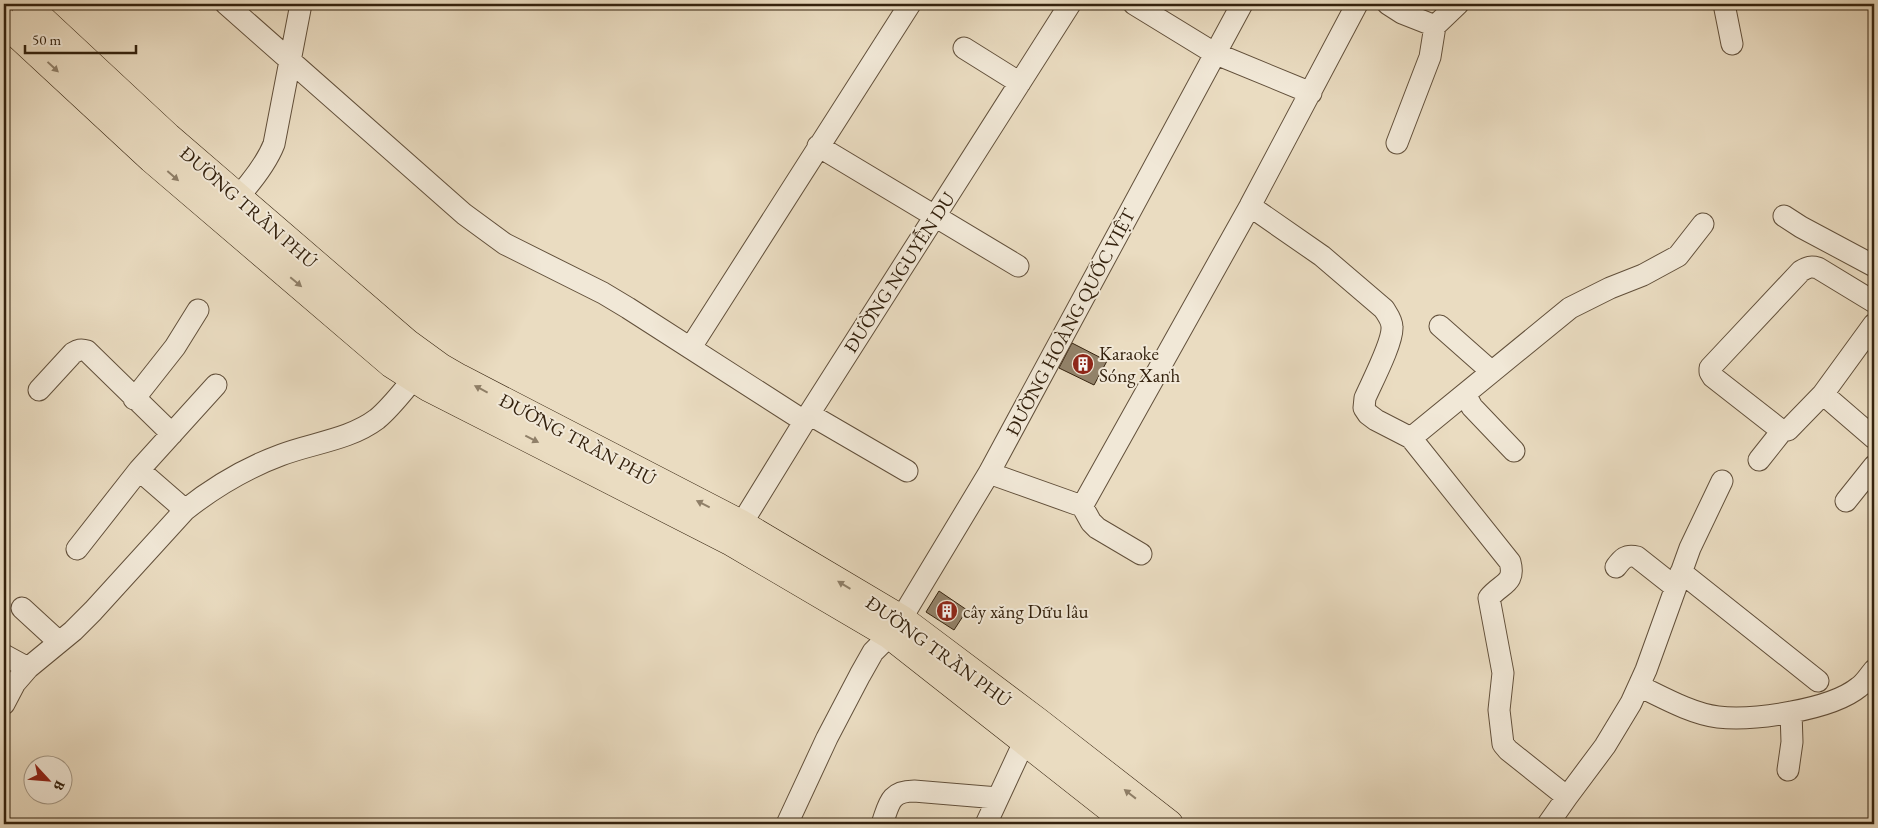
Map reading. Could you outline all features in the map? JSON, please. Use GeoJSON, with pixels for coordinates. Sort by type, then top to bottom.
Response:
{"type":"FeatureCollection","features":[{"type":"Feature","properties":{"kind":"main road","name":"ĐƯỜNG TRẦN PHÚ"},"geometry":{"type":"LineString","coordinates":[[25,4],[168,137],[229,207]]}},
{"type":"Feature","properties":{"kind":"main road","name":"ĐƯỜNG TRẦN PHÚ"},"geometry":{"type":"LineString","coordinates":[[5,25],[152,159],[229,207],[407,344],[422,369],[459,378],[736,532],[896,627],[1038,722],[1169,824]]}},
{"type":"Feature","properties":{"kind":"main road","name":"ĐƯỜNG TRẦN PHÚ"},"geometry":{"type":"LineString","coordinates":[[896,627],[1025,740],[1130,824]]}},
{"type":"Feature","properties":{"kind":"street"},"geometry":{"type":"LineString","coordinates":[[226,4],[464,214],[486,231],[506,244],[603,293],[806,418],[907,471]]}},
{"type":"Feature","properties":{"kind":"street"},"geometry":{"type":"LineString","coordinates":[[229,207],[270,154],[274,144],[301,4]]}},
{"type":"Feature","properties":{"kind":"street"},"geometry":{"type":"LineString","coordinates":[[691,347],[910,4]]}},
{"type":"Feature","properties":{"kind":"street","name":"ĐƯỜNG NGUYỄN DU"},"geometry":{"type":"LineString","coordinates":[[736,532],[806,418],[1070,4]]}},
{"type":"Feature","properties":{"kind":"street"},"geometry":{"type":"LineString","coordinates":[[1134,4],[1214,53],[1310,93]]}},
{"type":"Feature","properties":{"kind":"street","name":"ĐƯỜNG HOÀNG QUỐC VIỆT"},"geometry":{"type":"LineString","coordinates":[[787,824],[827,738],[860,675],[873,652],[896,627],[989,473],[1242,4]]}},
{"type":"Feature","properties":{"kind":"street"},"geometry":{"type":"LineString","coordinates":[[989,473],[1076,504],[1082,504],[1086,500],[1250,206],[1357,4]]}},
{"type":"Feature","properties":{"kind":"street"},"geometry":{"type":"LineString","coordinates":[[1388,4],[1402,13],[1435,26]]}},
{"type":"Feature","properties":{"kind":"street"},"geometry":{"type":"LineString","coordinates":[[1398,143],[1430,57],[1435,26],[1458,4]]}},
{"type":"Feature","properties":{"kind":"street"},"geometry":{"type":"LineString","coordinates":[[1724,4],[1732,44]]}},
{"type":"Feature","properties":{"kind":"street"},"geometry":{"type":"LineString","coordinates":[[964,48],[1020,83]]}},
{"type":"Feature","properties":{"kind":"street"},"geometry":{"type":"LineString","coordinates":[[818,146],[1018,266]]}},
{"type":"Feature","properties":{"kind":"street"},"geometry":{"type":"LineString","coordinates":[[1250,206],[1322,256],[1384,309],[1389,317],[1392,327],[1390,339],[1366,398],[1364,408],[1376,420],[1411,438],[1510,562],[1512,572],[1510,579],[1489,598],[1504,673],[1499,710],[1504,744],[1508,750],[1566,797]]}},
{"type":"Feature","properties":{"kind":"street"},"geometry":{"type":"LineString","coordinates":[[1784,216],[1874,266]]}},
{"type":"Feature","properties":{"kind":"street"},"geometry":{"type":"LineString","coordinates":[[1411,438],[1570,308],[1610,288],[1643,275],[1678,256],[1703,224]]}},
{"type":"Feature","properties":{"kind":"street"},"geometry":{"type":"LineString","coordinates":[[1782,431],[1713,377],[1710,368],[1801,271],[1807,268],[1812,266],[1818,268],[1874,302]]}},
{"type":"Feature","properties":{"kind":"street"},"geometry":{"type":"LineString","coordinates":[[134,398],[174,347],[198,310]]}},
{"type":"Feature","properties":{"kind":"street"},"geometry":{"type":"LineString","coordinates":[[1759,460],[1782,431],[1788,430],[1823,394],[1874,324]]}},
{"type":"Feature","properties":{"kind":"street"},"geometry":{"type":"LineString","coordinates":[[1440,326],[1492,372]]}},
{"type":"Feature","properties":{"kind":"street"},"geometry":{"type":"LineString","coordinates":[[39,390],[73,353],[83,350],[172,434]]}},
{"type":"Feature","properties":{"kind":"street"},"geometry":{"type":"LineString","coordinates":[[4,704],[15,683],[28,668],[93,611],[185,510],[202,496],[251,468],[283,454],[320,445],[364,427],[386,411],[422,369]]}},
{"type":"Feature","properties":{"kind":"street"},"geometry":{"type":"LineString","coordinates":[[77,549],[139,470],[216,385]]}},
{"type":"Feature","properties":{"kind":"street"},"geometry":{"type":"LineString","coordinates":[[1465,394],[1476,411],[1514,451]]}},
{"type":"Feature","properties":{"kind":"street"},"geometry":{"type":"LineString","coordinates":[[1823,394],[1874,438]]}},
{"type":"Feature","properties":{"kind":"street"},"geometry":{"type":"LineString","coordinates":[[1846,502],[1874,466]]}},
{"type":"Feature","properties":{"kind":"street"},"geometry":{"type":"LineString","coordinates":[[139,470],[185,510]]}},
{"type":"Feature","properties":{"kind":"street"},"geometry":{"type":"LineString","coordinates":[[1548,824],[1605,746],[1631,703],[1646,670],[1678,579],[1722,481]]}},
{"type":"Feature","properties":{"kind":"street"},"geometry":{"type":"LineString","coordinates":[[1082,504],[1091,522],[1097,528],[1141,554]]}},
{"type":"Feature","properties":{"kind":"street"},"geometry":{"type":"LineString","coordinates":[[1616,567],[1624,557],[1631,555],[1678,579],[1818,681]]}},
{"type":"Feature","properties":{"kind":"street"},"geometry":{"type":"LineString","coordinates":[[22,608],[59,642]]}},
{"type":"Feature","properties":{"kind":"street"},"geometry":{"type":"LineString","coordinates":[[4,655],[28,668]]}},
{"type":"Feature","properties":{"kind":"street"},"geometry":{"type":"LineString","coordinates":[[1639,686],[1683,706],[1716,717],[1741,718],[1810,709],[1842,697],[1859,688],[1874,670]]}},
{"type":"Feature","properties":{"kind":"street"},"geometry":{"type":"LineString","coordinates":[[1788,770],[1792,742],[1791,712]]}},
{"type":"Feature","properties":{"kind":"street"},"geometry":{"type":"LineString","coordinates":[[986,824],[1025,740]]}},
{"type":"Feature","properties":{"kind":"street"},"geometry":{"type":"LineString","coordinates":[[882,824],[894,796],[901,792],[914,791],[998,798]]}},
{"type":"Feature","properties":{"kind":"building","name":"Karaoke Sóng Xanh"},"geometry":{"type":"Polygon","coordinates":[[[1072,343],[1107,361],[1094,385],[1059,368],[1072,343]]]}},
{"type":"Feature","properties":{"kind":"building","name":"cây xăng Dữu lâu"},"geometry":{"type":"Polygon","coordinates":[[[939,591],[967,610],[954,630],[926,612],[939,591]]]}},
{"type":"Feature","properties":{"kind":"place","name":"Karaoke Sóng Xanh"},"geometry":{"type":"Point","coordinates":[1083,364]}},
{"type":"Feature","properties":{"kind":"place","name":"cây xăng Dữu lâu"},"geometry":{"type":"Point","coordinates":[947,611]}}]}
